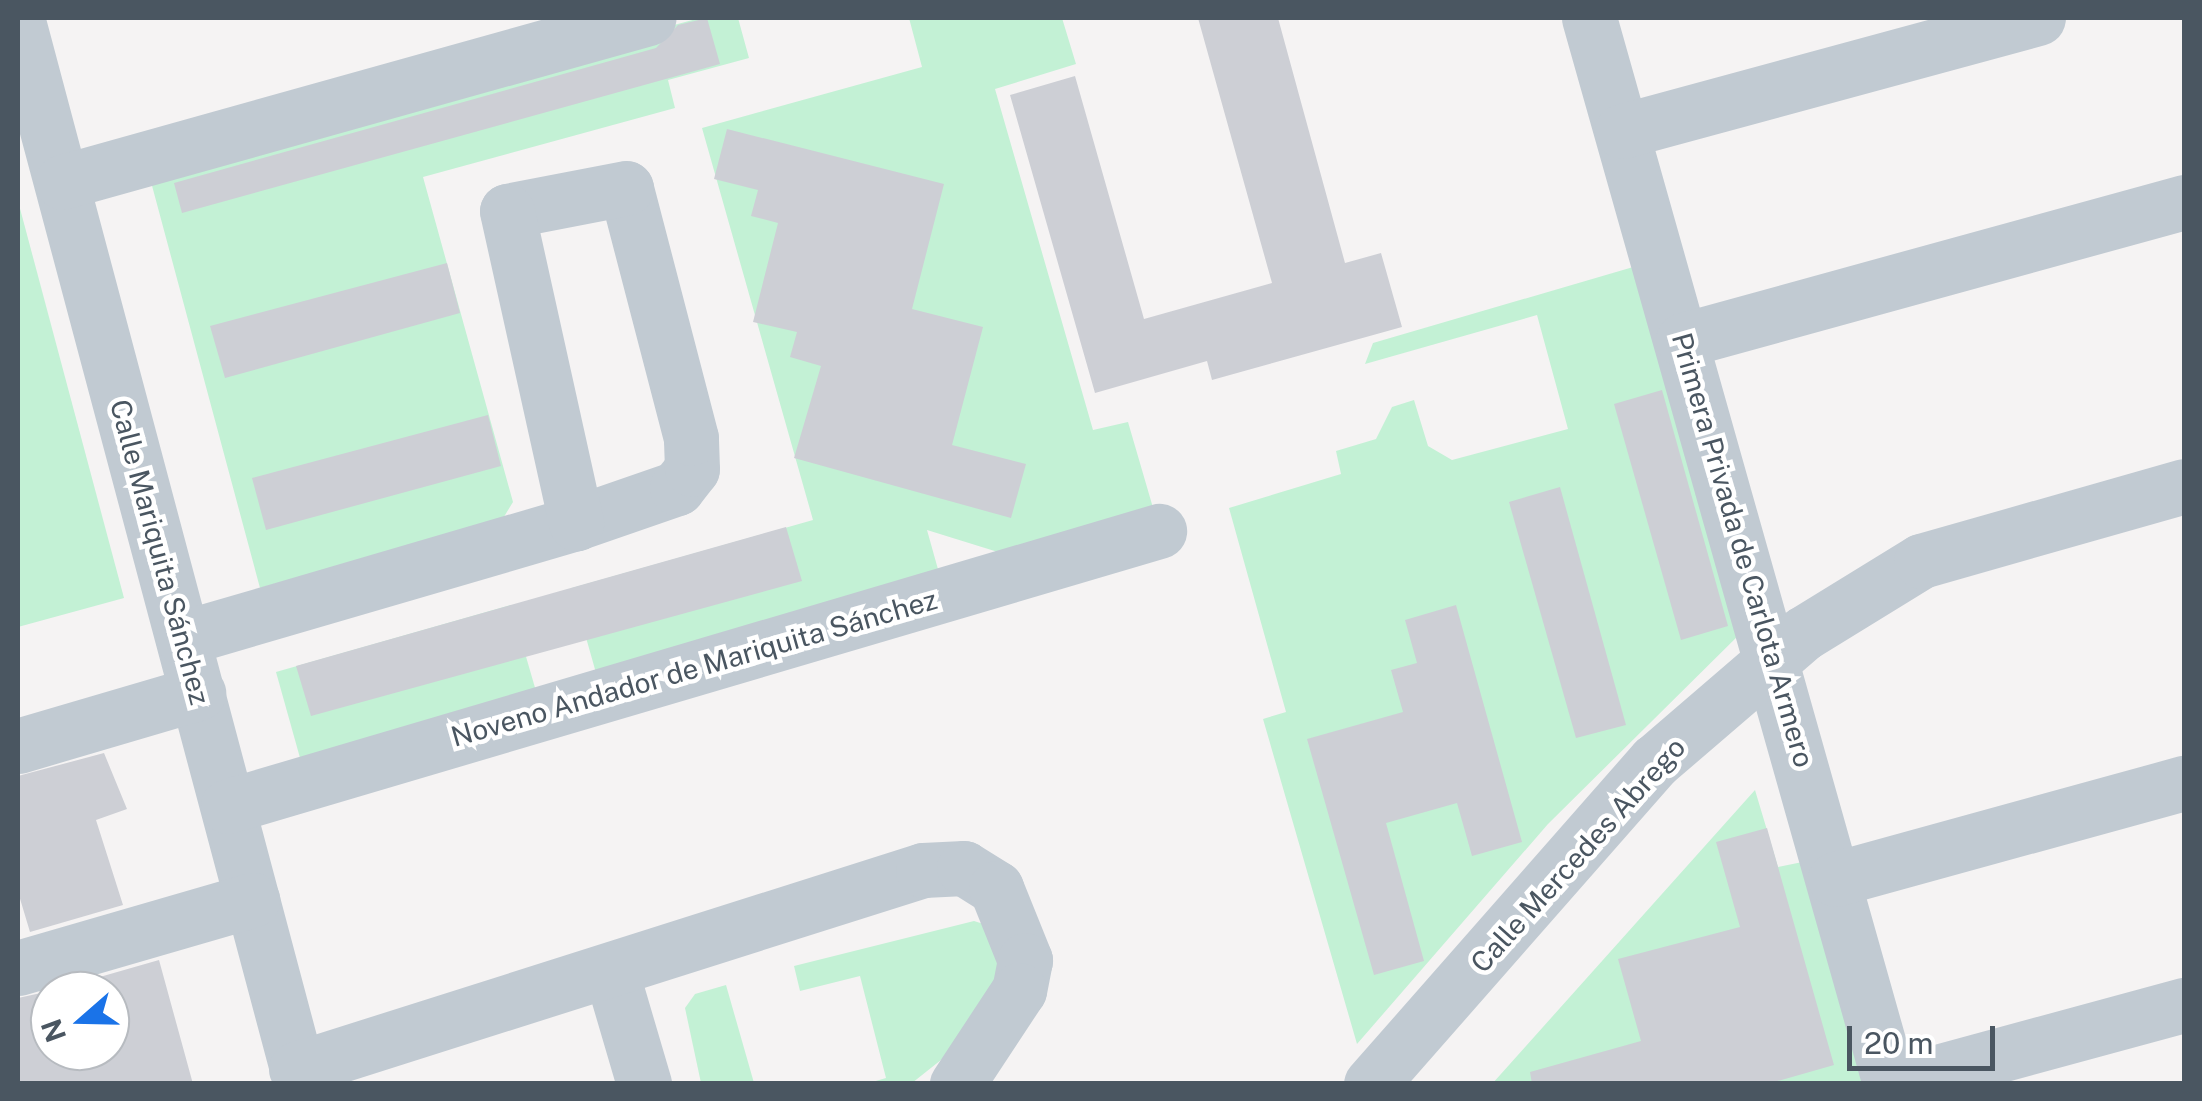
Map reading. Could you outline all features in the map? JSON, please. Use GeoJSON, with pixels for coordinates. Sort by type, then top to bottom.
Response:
{"type":"FeatureCollection","features":[{"type":"Feature","properties":{"kind":"street"},"geometry":{"type":"LineString","coordinates":[[45,169],[648,18]]}},
{"type":"Feature","properties":{"kind":"street","name":"Primera Privada de Carlota Armero"},"geometry":{"type":"LineString","coordinates":[[1589,18],[1683,340],[1768,660],[1892,1084]]}},
{"type":"Feature","properties":{"kind":"street"},"geometry":{"type":"LineString","coordinates":[[1622,130],[2038,18]]}},
{"type":"Feature","properties":{"kind":"street","name":"Calle Mariquita Sánchez"},"geometry":{"type":"LineString","coordinates":[[18,21],[45,169],[183,638],[298,1076]]}},
{"type":"Feature","properties":{"kind":"street"},"geometry":{"type":"LineString","coordinates":[[183,638],[576,523],[677,488],[692,469],[682,400],[626,188],[506,211],[576,523]]}},
{"type":"Feature","properties":{"kind":"street"},"geometry":{"type":"LineString","coordinates":[[1683,340],[2184,202]]}},
{"type":"Feature","properties":{"kind":"street","name":"Calle Mercedes Abrego"},"geometry":{"type":"LineString","coordinates":[[1371,1084],[1656,761],[1768,660],[1921,560],[2184,486]]}},
{"type":"Feature","properties":{"kind":"street","name":"Noveno Andador de Mariquita Sánchez"},"geometry":{"type":"LineString","coordinates":[[228,806],[1160,531]]}},
{"type":"Feature","properties":{"kind":"street"},"geometry":{"type":"LineString","coordinates":[[18,746],[198,694]]}},
{"type":"Feature","properties":{"kind":"street"},"geometry":{"type":"LineString","coordinates":[[1835,879],[2184,783]]}},
{"type":"Feature","properties":{"kind":"street"},"geometry":{"type":"LineString","coordinates":[[298,1076],[923,870],[964,868],[996,888],[1025,960],[1019,990],[957,1084]]}},
{"type":"Feature","properties":{"kind":"street"},"geometry":{"type":"LineString","coordinates":[[18,968],[252,900]]}},
{"type":"Feature","properties":{"kind":"street"},"geometry":{"type":"LineString","coordinates":[[612,974],[644,1084]]}},
{"type":"Feature","properties":{"kind":"street"},"geometry":{"type":"LineString","coordinates":[[1892,1084],[2184,1005]]}},
{"type":"Feature","properties":{"kind":"green space"},"geometry":{"type":"Polygon","coordinates":[[[700,18],[738,18],[749,58],[668,80],[675,108],[423,177],[513,502],[502,520],[260,588],[147,167],[700,18]]]}},
{"type":"Feature","properties":{"kind":"green space"},"geometry":{"type":"Polygon","coordinates":[[[909,18],[1062,18],[1076,64],[995,89],[1093,430],[1128,422],[1156,518],[1024,560],[927,530],[941,580],[598,680],[572,588],[813,520],[702,128],[922,67],[909,18]]]}},
{"type":"Feature","properties":{"kind":"green space"},"geometry":{"type":"Polygon","coordinates":[[[18,201],[124,598],[18,627],[18,201]]]}},
{"type":"Feature","properties":{"kind":"green space"},"geometry":{"type":"Polygon","coordinates":[[[1640,265],[1748,626],[1548,824],[1357,1044],[1263,719],[1286,712],[1229,508],[1341,474],[1336,451],[1376,439],[1392,407],[1414,400],[1428,446],[1452,460],[1568,429],[1537,315],[1365,364],[1373,343],[1640,265]]]}},
{"type":"Feature","properties":{"kind":"green space"},"geometry":{"type":"Polygon","coordinates":[[[511,605],[538,698],[302,765],[276,672],[511,605]]]}},
{"type":"Feature","properties":{"kind":"green space"},"geometry":{"type":"Polygon","coordinates":[[[1755,790],[1778,867],[1817,859],[1878,1083],[1492,1084],[1755,790]]]}},
{"type":"Feature","properties":{"kind":"green space"},"geometry":{"type":"Polygon","coordinates":[[[974,921],[993,927],[1010,977],[946,1056],[912,1083],[869,1083],[886,1078],[860,976],[800,991],[794,966],[974,921]]]}},
{"type":"Feature","properties":{"kind":"green space"},"geometry":{"type":"Polygon","coordinates":[[[726,985],[754,1083],[701,1083],[685,1008],[695,994],[726,985]]]}},
{"type":"Feature","properties":{"kind":"building"},"geometry":{"type":"Polygon","coordinates":[[[707,18],[720,64],[182,213],[174,183],[656,48],[678,25],[707,18]]]}},
{"type":"Feature","properties":{"kind":"building"},"geometry":{"type":"Polygon","coordinates":[[[1198,18],[1278,18],[1345,263],[1381,253],[1402,327],[1212,380],[1207,361],[1095,393],[1010,95],[1075,76],[1144,319],[1272,283],[1198,18]]]}},
{"type":"Feature","properties":{"kind":"building"},"geometry":{"type":"Polygon","coordinates":[[[727,129],[944,184],[912,309],[983,327],[952,445],[1026,464],[1011,518],[794,458],[821,366],[790,357],[797,332],[753,322],[778,223],[751,216],[758,190],[714,179],[727,129]]]}},
{"type":"Feature","properties":{"kind":"building"},"geometry":{"type":"Polygon","coordinates":[[[447,263],[460,313],[225,378],[210,326],[447,263]]]}},
{"type":"Feature","properties":{"kind":"building"},"geometry":{"type":"Polygon","coordinates":[[[1662,390],[1728,626],[1681,640],[1614,404],[1662,390]]]}},
{"type":"Feature","properties":{"kind":"building"},"geometry":{"type":"Polygon","coordinates":[[[488,415],[501,466],[266,530],[252,478],[488,415]]]}},
{"type":"Feature","properties":{"kind":"building"},"geometry":{"type":"Polygon","coordinates":[[[1560,487],[1626,725],[1576,738],[1509,502],[1560,487]]]}},
{"type":"Feature","properties":{"kind":"building"},"geometry":{"type":"Polygon","coordinates":[[[786,527],[802,581],[311,716],[296,666],[786,527]]]}},
{"type":"Feature","properties":{"kind":"building"},"geometry":{"type":"Polygon","coordinates":[[[1456,605],[1522,842],[1472,856],[1457,803],[1386,823],[1424,961],[1374,975],[1307,739],[1403,712],[1391,670],[1417,663],[1405,620],[1456,605]]]}},
{"type":"Feature","properties":{"kind":"building"},"geometry":{"type":"Polygon","coordinates":[[[104,753],[127,809],[96,820],[123,905],[30,932],[18,892],[18,776],[104,753]]]}},
{"type":"Feature","properties":{"kind":"building"},"geometry":{"type":"Polygon","coordinates":[[[1767,828],[1834,1065],[1767,1084],[1532,1084],[1530,1072],[1641,1041],[1618,959],[1740,927],[1716,842],[1767,828]]]}},
{"type":"Feature","properties":{"kind":"building"},"geometry":{"type":"Polygon","coordinates":[[[159,960],[193,1084],[18,1084],[18,998],[30,995],[30,1071],[130,1071],[130,971],[121,971],[159,960]]]}}]}
